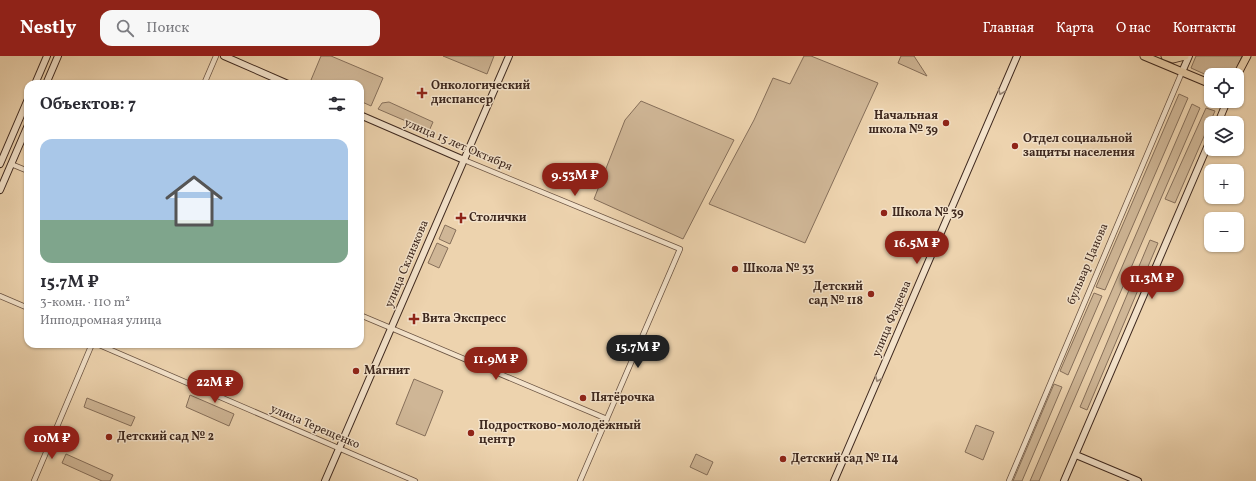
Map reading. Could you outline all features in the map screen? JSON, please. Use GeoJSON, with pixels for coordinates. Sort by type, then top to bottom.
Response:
{"type":"FeatureCollection","features":[{"type":"Feature","properties":{"kind":"main road"},"geometry":{"type":"LineString","coordinates":[[1144,56],[1204,81]]}},
{"type":"Feature","properties":{"kind":"main road"},"geometry":{"type":"LineString","coordinates":[[1165,56],[1174,59],[1185,56]]}},
{"type":"Feature","properties":{"kind":"main road"},"geometry":{"type":"LineString","coordinates":[[1241,68],[1247,56]]}},
{"type":"Feature","properties":{"kind":"street"},"geometry":{"type":"LineString","coordinates":[[37,80],[47,56]]}},
{"type":"Feature","properties":{"kind":"street"},"geometry":{"type":"LineString","coordinates":[[48,80],[58,56]]}},
{"type":"Feature","properties":{"kind":"street"},"geometry":{"type":"LineString","coordinates":[[206,80],[216,56]]}},
{"type":"Feature","properties":{"kind":"street"},"geometry":{"type":"LineString","coordinates":[[224,56],[279,80]]}},
{"type":"Feature","properties":{"kind":"street","name":"улица Склизкова"},"geometry":{"type":"LineString","coordinates":[[325,481],[509,56]]}},
{"type":"Feature","properties":{"kind":"street","name":"улица Фадеева"},"geometry":{"type":"LineString","coordinates":[[834,481],[1017,56]]}},
{"type":"Feature","properties":{"kind":"street","name":"бульвар Цанова"},"geometry":{"type":"LineString","coordinates":[[1009,481],[1189,56]]}},
{"type":"Feature","properties":{"kind":"street"},"geometry":{"type":"LineString","coordinates":[[0,164],[24,108]]}},
{"type":"Feature","properties":{"kind":"street"},"geometry":{"type":"LineString","coordinates":[[1221,116],[1222,108]]}},
{"type":"Feature","properties":{"kind":"street"},"geometry":{"type":"LineString","coordinates":[[1221,116],[1224,108]]}},
{"type":"Feature","properties":{"kind":"street","name":"улица 15 лет Октября"},"geometry":{"type":"LineString","coordinates":[[364,117],[680,250],[607,419]]}},
{"type":"Feature","properties":{"kind":"street"},"geometry":{"type":"LineString","coordinates":[[0,190],[24,134]]}},
{"type":"Feature","properties":{"kind":"street"},"geometry":{"type":"LineString","coordinates":[[1064,481],[1204,154]]}},
{"type":"Feature","properties":{"kind":"street"},"geometry":{"type":"LineString","coordinates":[[11,164],[24,169]]}},
{"type":"Feature","properties":{"kind":"street"},"geometry":{"type":"LineString","coordinates":[[0,296],[24,306]]}},
{"type":"Feature","properties":{"kind":"street"},"geometry":{"type":"LineString","coordinates":[[364,317],[607,419],[580,481]]}},
{"type":"Feature","properties":{"kind":"street"},"geometry":{"type":"LineString","coordinates":[[34,481],[90,348]]}},
{"type":"Feature","properties":{"kind":"street","name":"улица Терещенко"},"geometry":{"type":"LineString","coordinates":[[106,348],[416,481]]}},
{"type":"Feature","properties":{"kind":"street"},"geometry":{"type":"LineString","coordinates":[[1076,455],[1138,481]]}},
{"type":"Feature","properties":{"kind":"shaded area"},"geometry":{"type":"Polygon","coordinates":[[[321,56],[331,56],[383,78],[371,106],[364,103],[364,80],[311,80],[321,56]]]}},
{"type":"Feature","properties":{"kind":"shaded area"},"geometry":{"type":"Polygon","coordinates":[[[443,56],[494,56],[487,74],[443,56]]]}},
{"type":"Feature","properties":{"kind":"shaded area"},"geometry":{"type":"Polygon","coordinates":[[[804,56],[811,56],[878,83],[805,243],[709,204],[754,120],[773,78],[790,84],[804,56]]]}},
{"type":"Feature","properties":{"kind":"shaded area"},"geometry":{"type":"Polygon","coordinates":[[[901,56],[914,56],[927,76],[898,63],[901,56]]]}},
{"type":"Feature","properties":{"kind":"shaded area"},"geometry":{"type":"Polygon","coordinates":[[[1196,56],[1242,56],[1237,68],[1204,68],[1204,74],[1191,68],[1196,56]]]}},
{"type":"Feature","properties":{"kind":"shaded area"},"geometry":{"type":"Polygon","coordinates":[[[1179,94],[1188,98],[1105,290],[1096,287],[1179,94]]]}},
{"type":"Feature","properties":{"kind":"shaded area"},"geometry":{"type":"Polygon","coordinates":[[[641,101],[734,140],[683,239],[594,199],[625,120],[641,101]]]}},
{"type":"Feature","properties":{"kind":"shaded area"},"geometry":{"type":"Polygon","coordinates":[[[389,102],[433,122],[429,131],[378,109],[382,103],[389,102]]]}},
{"type":"Feature","properties":{"kind":"shaded area"},"geometry":{"type":"Polygon","coordinates":[[[1192,104],[1200,108],[1039,481],[1030,481],[1192,104]]]}},
{"type":"Feature","properties":{"kind":"shaded area"},"geometry":{"type":"Polygon","coordinates":[[[1206,108],[1215,111],[1213,116],[1204,116],[1204,136],[1175,203],[1165,199],[1206,108]]]}},
{"type":"Feature","properties":{"kind":"shaded area"},"geometry":{"type":"Polygon","coordinates":[[[556,164],[573,171],[566,188],[549,181],[556,164]]]}},
{"type":"Feature","properties":{"kind":"shaded area"},"geometry":{"type":"Polygon","coordinates":[[[445,225],[456,230],[450,244],[439,239],[445,225]]]}},
{"type":"Feature","properties":{"kind":"shaded area"},"geometry":{"type":"Polygon","coordinates":[[[1150,240],[1158,243],[1087,410],[1080,407],[1150,240]]]}},
{"type":"Feature","properties":{"kind":"shaded area"},"geometry":{"type":"Polygon","coordinates":[[[437,243],[448,248],[439,268],[428,263],[437,243]]]}},
{"type":"Feature","properties":{"kind":"shaded area"},"geometry":{"type":"Polygon","coordinates":[[[1094,293],[1102,296],[1068,375],[1060,371],[1094,293]]]}},
{"type":"Feature","properties":{"kind":"shaded area"},"geometry":{"type":"Polygon","coordinates":[[[414,379],[443,391],[425,436],[396,424],[414,379]]]}},
{"type":"Feature","properties":{"kind":"shaded area"},"geometry":{"type":"Polygon","coordinates":[[[1054,384],[1062,387],[1022,481],[1013,481],[1054,384]]]}},
{"type":"Feature","properties":{"kind":"shaded area"},"geometry":{"type":"Polygon","coordinates":[[[190,395],[234,414],[229,426],[186,407],[190,395]]]}},
{"type":"Feature","properties":{"kind":"shaded area"},"geometry":{"type":"Polygon","coordinates":[[[87,398],[135,417],[131,426],[84,407],[87,398]]]}},
{"type":"Feature","properties":{"kind":"shaded area"},"geometry":{"type":"Polygon","coordinates":[[[976,425],[994,432],[983,460],[965,452],[976,425]]]}},
{"type":"Feature","properties":{"kind":"shaded area"},"geometry":{"type":"Polygon","coordinates":[[[66,454],[113,475],[110,481],[102,481],[62,463],[66,454]]]}},
{"type":"Feature","properties":{"kind":"shaded area"},"geometry":{"type":"Polygon","coordinates":[[[696,454],[713,462],[707,475],[690,467],[696,454]]]}},
{"type":"Feature","properties":{"kind":"place","name":"Онкологический диспансер"},"geometry":{"type":"Point","coordinates":[422,93]}},
{"type":"Feature","properties":{"kind":"place","name":"Начальная школа № 39"},"geometry":{"type":"Point","coordinates":[946,123]}},
{"type":"Feature","properties":{"kind":"place","name":"Отдел социальной защиты населения"},"geometry":{"type":"Point","coordinates":[1015,146]}},
{"type":"Feature","properties":{"kind":"place","name":"Школа № 39"},"geometry":{"type":"Point","coordinates":[884,213]}},
{"type":"Feature","properties":{"kind":"place","name":"Столички"},"geometry":{"type":"Point","coordinates":[461,218]}},
{"type":"Feature","properties":{"kind":"place","name":"Школа № 33"},"geometry":{"type":"Point","coordinates":[735,269]}},
{"type":"Feature","properties":{"kind":"place","name":"Детский сад № 118"},"geometry":{"type":"Point","coordinates":[871,294]}},
{"type":"Feature","properties":{"kind":"place","name":"Вита Экспресс"},"geometry":{"type":"Point","coordinates":[414,319]}},
{"type":"Feature","properties":{"kind":"place","name":"Магнит"},"geometry":{"type":"Point","coordinates":[356,371]}},
{"type":"Feature","properties":{"kind":"place","name":"Пятёрочка"},"geometry":{"type":"Point","coordinates":[583,398]}},
{"type":"Feature","properties":{"kind":"place","name":"Подростково-молодёжный центр"},"geometry":{"type":"Point","coordinates":[471,433]}},
{"type":"Feature","properties":{"kind":"place","name":"Детский сад № 2"},"geometry":{"type":"Point","coordinates":[109,437]}},
{"type":"Feature","properties":{"kind":"place","name":"Детский сад № 114"},"geometry":{"type":"Point","coordinates":[783,459]}}]}
